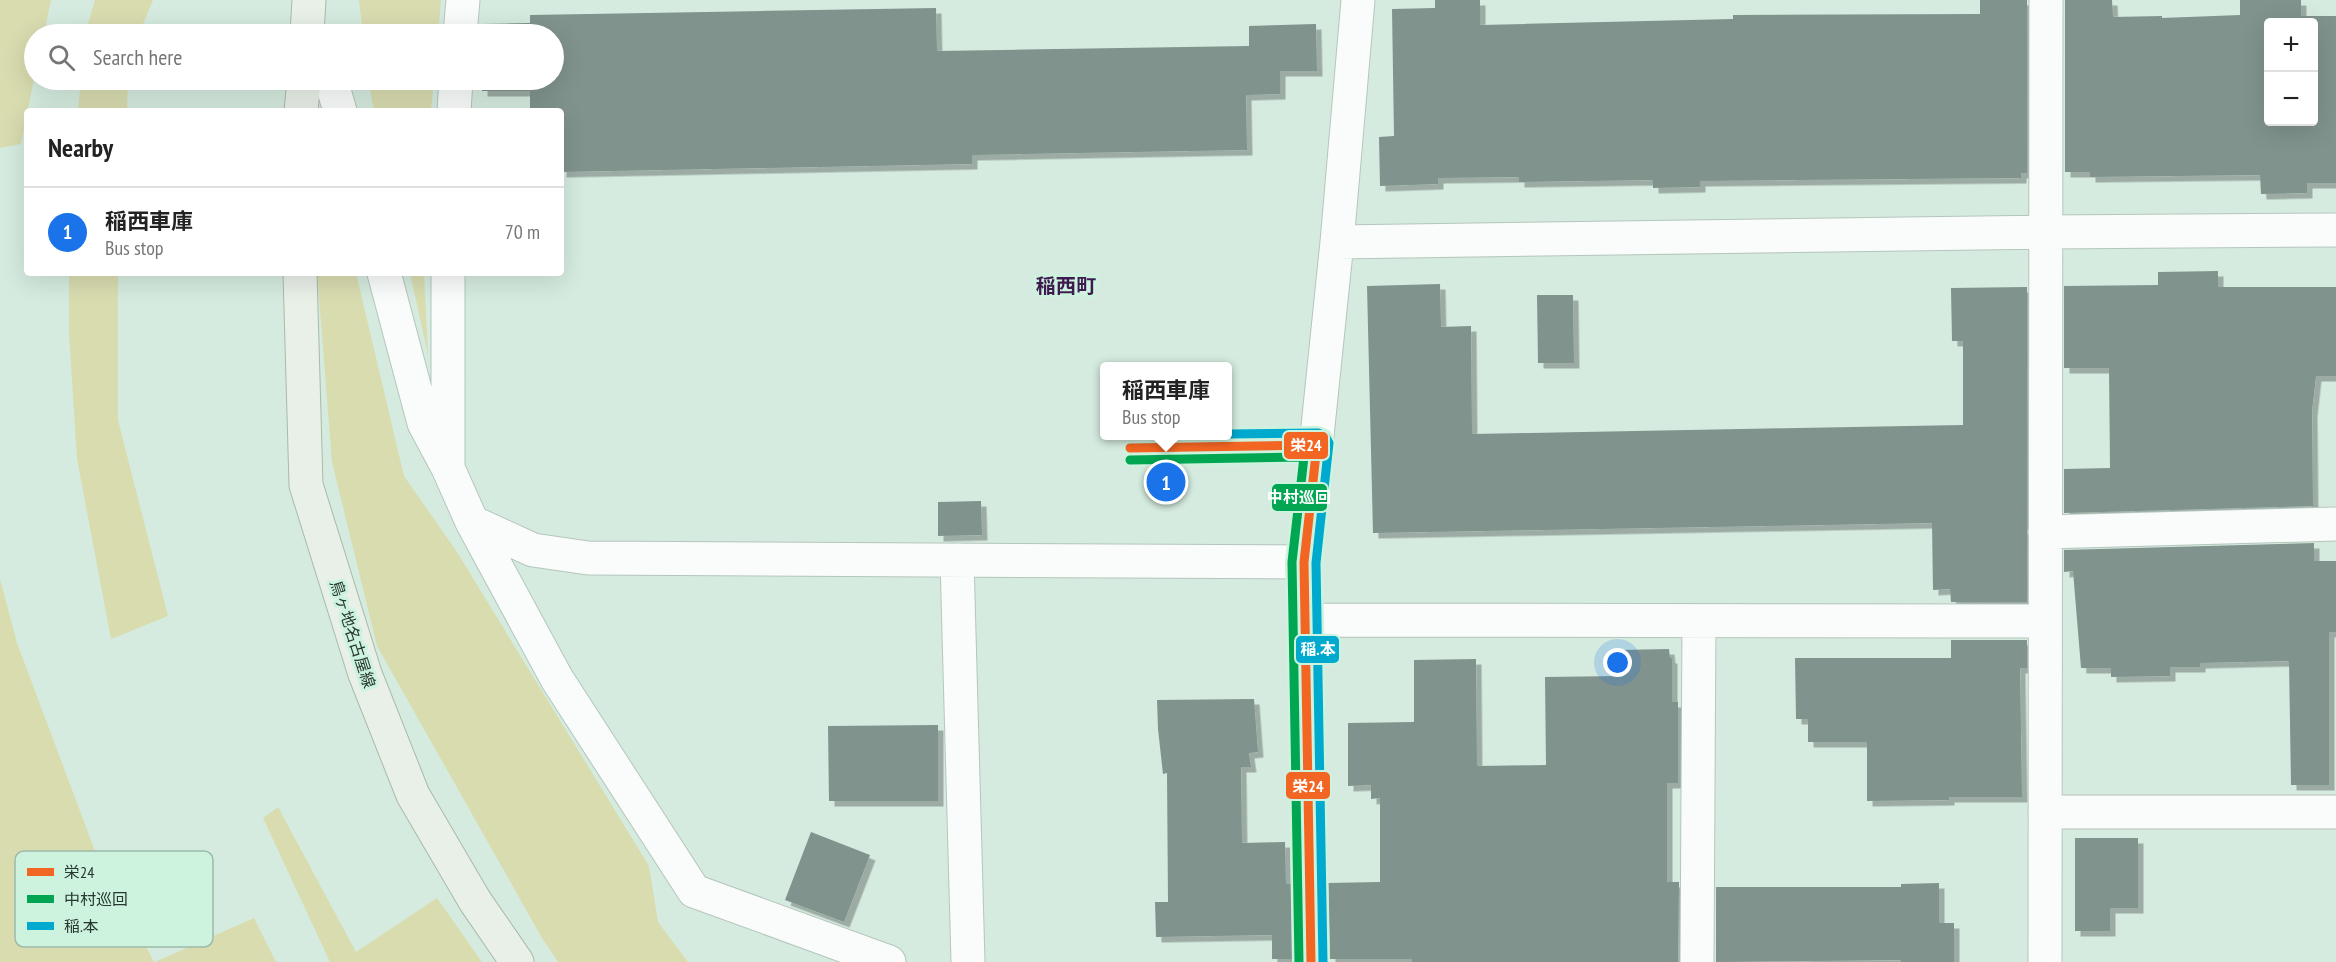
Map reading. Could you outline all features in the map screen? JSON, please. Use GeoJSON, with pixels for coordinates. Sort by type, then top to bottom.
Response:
{"type":"FeatureCollection","features":[{"type":"Feature","properties":{"kind":"main road"},"geometry":{"type":"LineString","coordinates":[[309,24],[310,0]]}},
{"type":"Feature","properties":{"kind":"main road"},"geometry":{"type":"LineString","coordinates":[[301,108],[303,90]]}},
{"type":"Feature","properties":{"kind":"main road","name":"鳥ヶ地名古屋線"},"geometry":{"type":"LineString","coordinates":[[300,276],[306,485],[365,674],[413,795],[475,901],[517,962]]}},
{"type":"Feature","properties":{"kind":"street"},"geometry":{"type":"LineString","coordinates":[[310,0],[316,24]]}},
{"type":"Feature","properties":{"kind":"street"},"geometry":{"type":"LineString","coordinates":[[461,24],[463,0]]}},
{"type":"Feature","properties":{"kind":"street"},"geometry":{"type":"LineString","coordinates":[[1311,962],[1305,562],[1337,242],[1358,0]]}},
{"type":"Feature","properties":{"kind":"street"},"geometry":{"type":"LineString","coordinates":[[2044,962],[2046,0]]}},
{"type":"Feature","properties":{"kind":"street"},"geometry":{"type":"LineString","coordinates":[[334,90],[339,108]]}},
{"type":"Feature","properties":{"kind":"street"},"geometry":{"type":"LineString","coordinates":[[454,108],[455,90]]}},
{"type":"Feature","properties":{"kind":"street"},"geometry":{"type":"LineString","coordinates":[[1337,242],[2336,230]]}},
{"type":"Feature","properties":{"kind":"street"},"geometry":{"type":"LineString","coordinates":[[385,276],[424,423],[448,468],[472,522],[557,679],[694,891],[889,962]]}},
{"type":"Feature","properties":{"kind":"street"},"geometry":{"type":"LineString","coordinates":[[448,276],[448,468]]}},
{"type":"Feature","properties":{"kind":"street"},"geometry":{"type":"LineString","coordinates":[[472,522],[533,550],[588,558],[1305,562]]}},
{"type":"Feature","properties":{"kind":"street"},"geometry":{"type":"LineString","coordinates":[[2045,532],[2336,524]]}},
{"type":"Feature","properties":{"kind":"street"},"geometry":{"type":"LineString","coordinates":[[957,560],[968,962]]}},
{"type":"Feature","properties":{"kind":"street"},"geometry":{"type":"LineString","coordinates":[[1306,620],[2045,621]]}},
{"type":"Feature","properties":{"kind":"street"},"geometry":{"type":"LineString","coordinates":[[1697,962],[1699,621]]}},
{"type":"Feature","properties":{"kind":"street"},"geometry":{"type":"LineString","coordinates":[[2045,812],[2336,812]]}},
{"type":"Feature","properties":{"kind":"green space"},"geometry":{"type":"Polygon","coordinates":[[[0,0],[51,0],[46,24],[24,24],[24,90],[32,90],[28,108],[24,108],[21,144],[0,148],[0,0]]]}},
{"type":"Feature","properties":{"kind":"green space"},"geometry":{"type":"Polygon","coordinates":[[[95,0],[153,0],[143,24],[88,24],[95,0]]]}},
{"type":"Feature","properties":{"kind":"green space"},"geometry":{"type":"Polygon","coordinates":[[[359,0],[441,0],[439,24],[362,24],[359,0]]]}},
{"type":"Feature","properties":{"kind":"green space"},"geometry":{"type":"Polygon","coordinates":[[[80,90],[128,90],[127,108],[78,108],[80,90]]]}},
{"type":"Feature","properties":{"kind":"green space"},"geometry":{"type":"Polygon","coordinates":[[[370,90],[433,90],[431,108],[373,108],[370,90]]]}},
{"type":"Feature","properties":{"kind":"green space"},"geometry":{"type":"Polygon","coordinates":[[[69,276],[118,276],[118,420],[168,616],[111,639],[77,459],[69,333],[69,276]]]}},
{"type":"Feature","properties":{"kind":"green space"},"geometry":{"type":"Polygon","coordinates":[[[317,276],[357,276],[404,476],[457,552],[649,866],[658,922],[688,962],[558,962],[542,938],[377,646],[332,462],[317,276]]]}},
{"type":"Feature","properties":{"kind":"green space"},"geometry":{"type":"Polygon","coordinates":[[[411,276],[424,276],[428,355],[411,276]]]}},
{"type":"Feature","properties":{"kind":"green space"},"geometry":{"type":"Polygon","coordinates":[[[0,579],[17,643],[95,851],[15,851],[15,947],[146,947],[154,962],[0,962],[0,579]]]}},
{"type":"Feature","properties":{"kind":"green space"},"geometry":{"type":"Polygon","coordinates":[[[278,807],[356,952],[437,898],[482,962],[330,962],[263,818],[278,807]]]}},
{"type":"Feature","properties":{"kind":"green space"},"geometry":{"type":"Polygon","coordinates":[[[254,918],[276,962],[155,962],[189,947],[213,947],[213,936],[254,918]]]}},
{"type":"Feature","properties":{"kind":"building"},"geometry":{"type":"Polygon","coordinates":[[[1435,0],[1480,0],[1480,25],[1733,19],[1733,15],[1980,14],[1980,0],[2027,0],[2027,173],[2021,173],[2021,178],[1700,181],[1700,187],[1653,188],[1653,180],[1519,182],[1519,177],[1438,178],[1438,184],[1380,186],[1379,137],[1394,136],[1392,9],[1435,8],[1435,0]]]}},
{"type":"Feature","properties":{"kind":"building"},"geometry":{"type":"Polygon","coordinates":[[[2065,0],[2112,0],[2113,17],[2240,15],[2240,0],[2301,0],[2301,16],[2336,16],[2336,183],[2307,183],[2307,193],[2261,194],[2260,175],[2090,177],[2090,172],[2065,172],[2065,0]]]}},
{"type":"Feature","properties":{"kind":"building"},"geometry":{"type":"Polygon","coordinates":[[[936,8],[937,51],[1249,46],[1249,26],[1316,24],[1317,71],[1280,71],[1280,94],[1246,95],[1247,150],[972,155],[972,164],[564,172],[564,108],[530,108],[530,91],[482,91],[564,90],[564,24],[481,24],[530,23],[530,15],[936,8]]]}},
{"type":"Feature","properties":{"kind":"building"},"geometry":{"type":"Polygon","coordinates":[[[2218,271],[2218,287],[2336,287],[2336,376],[2316,376],[2312,411],[2313,506],[2064,513],[2064,469],[2110,468],[2109,368],[2064,368],[2064,286],[2158,285],[2158,272],[2218,271]]]}},
{"type":"Feature","properties":{"kind":"building"},"geometry":{"type":"Polygon","coordinates":[[[1440,284],[1441,327],[1471,326],[1472,434],[1963,425],[1963,341],[1952,341],[1951,288],[2027,287],[2027,602],[1951,602],[1950,589],[1933,590],[1932,523],[1373,533],[1367,286],[1440,284]]]}},
{"type":"Feature","properties":{"kind":"building"},"geometry":{"type":"Polygon","coordinates":[[[1537,295],[1573,295],[1574,363],[1538,363],[1537,295]]]}},
{"type":"Feature","properties":{"kind":"building"},"geometry":{"type":"Polygon","coordinates":[[[981,501],[982,535],[938,536],[938,502],[981,501]]]}},
{"type":"Feature","properties":{"kind":"building"},"geometry":{"type":"Polygon","coordinates":[[[2314,543],[2314,561],[2336,561],[2336,632],[2329,632],[2329,785],[2291,785],[2289,661],[2200,663],[2200,667],[2170,667],[2170,676],[2111,677],[2111,668],[2081,668],[2073,571],[2064,572],[2064,550],[2314,543]]]}},
{"type":"Feature","properties":{"kind":"building"},"geometry":{"type":"Polygon","coordinates":[[[1951,640],[2027,640],[2027,668],[2020,668],[2022,797],[1949,797],[1949,800],[1867,801],[1867,742],[1808,742],[1808,719],[1796,719],[1795,658],[1951,658],[1951,640]]]}},
{"type":"Feature","properties":{"kind":"building"},"geometry":{"type":"Polygon","coordinates":[[[1669,649],[1670,658],[1672,658],[1672,702],[1678,702],[1678,783],[1667,783],[1667,882],[1679,882],[1678,962],[1412,962],[1412,959],[1330,959],[1328,883],[1380,882],[1380,798],[1371,799],[1371,785],[1348,786],[1348,723],[1414,722],[1414,660],[1476,659],[1477,766],[1546,765],[1545,677],[1620,676],[1620,650],[1669,649]]]}},
{"type":"Feature","properties":{"kind":"building"},"geometry":{"type":"Polygon","coordinates":[[[1254,699],[1258,752],[1249,753],[1251,767],[1241,767],[1242,843],[1285,842],[1286,884],[1291,884],[1292,959],[1272,959],[1272,935],[1156,937],[1155,902],[1168,902],[1167,773],[1163,774],[1157,700],[1254,699]]]}},
{"type":"Feature","properties":{"kind":"building"},"geometry":{"type":"Polygon","coordinates":[[[938,725],[938,801],[829,801],[828,726],[938,725]]]}},
{"type":"Feature","properties":{"kind":"building"},"geometry":{"type":"Polygon","coordinates":[[[811,832],[870,855],[844,922],[785,900],[811,832]]]}},
{"type":"Feature","properties":{"kind":"building"},"geometry":{"type":"Polygon","coordinates":[[[2075,838],[2138,838],[2138,908],[2110,908],[2110,931],[2075,931],[2075,838]]]}},
{"type":"Feature","properties":{"kind":"building"},"geometry":{"type":"Polygon","coordinates":[[[1939,883],[1939,923],[1954,923],[1954,962],[1901,962],[1901,960],[1716,962],[1716,887],[1901,887],[1901,884],[1939,883]]]}},
{"type":"Feature","properties":{"kind":"transit line","name":"稲.本"},"geometry":{"type":"LineString","coordinates":[[1232,434],[1318,433],[1325,436],[1329,443],[1316,563],[1323,962]]}},
{"type":"Feature","properties":{"kind":"transit line","name":"栄24"},"geometry":{"type":"LineString","coordinates":[[1130,448],[1317,445],[1304,562],[1311,962]]}},
{"type":"Feature","properties":{"kind":"transit line","name":"中村巡回"},"geometry":{"type":"LineString","coordinates":[[1130,460],[1304,457],[1292,562],[1299,962]]}},
{"type":"Feature","properties":{"kind":"place","name":"稲西車庫"},"geometry":{"type":"Point","coordinates":[1166,482]}},
{"type":"Feature","properties":{"kind":"district","name":"稲西町"},"geometry":{"type":"Point","coordinates":[1066,286]}}]}
